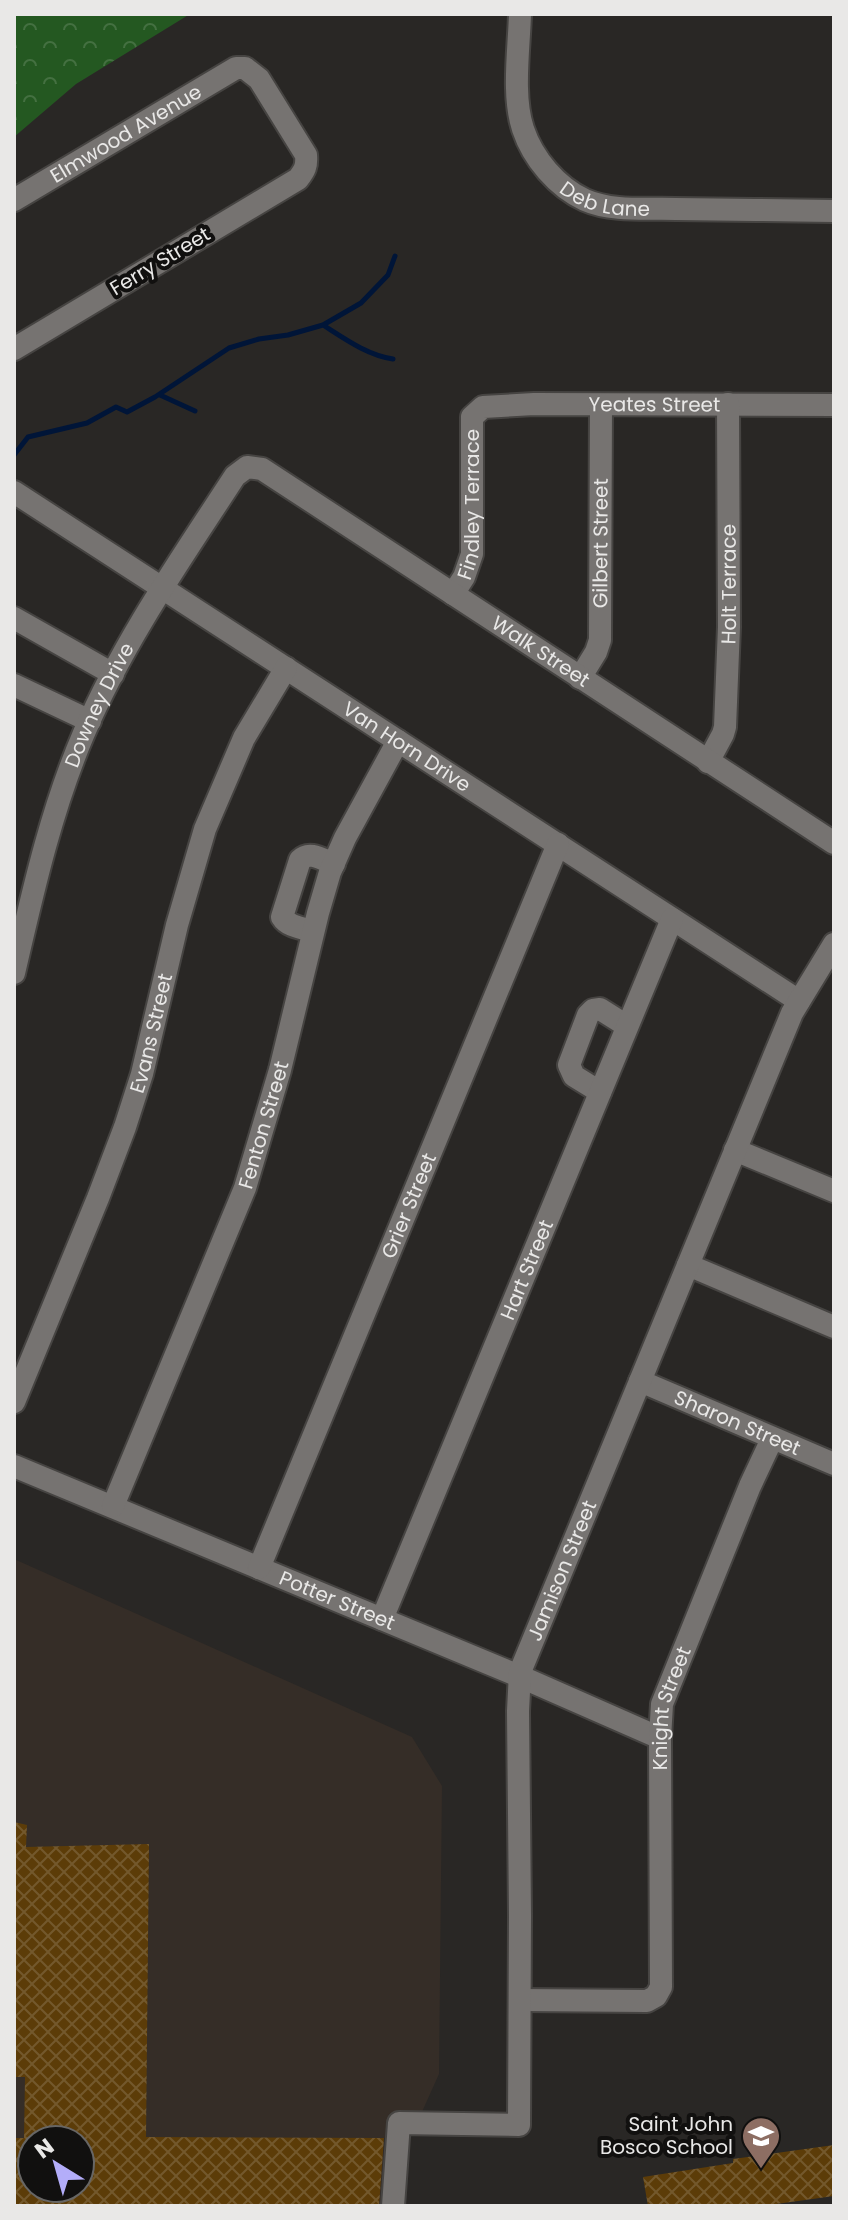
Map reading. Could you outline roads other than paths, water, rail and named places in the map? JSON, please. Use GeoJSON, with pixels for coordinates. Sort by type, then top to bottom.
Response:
{"type":"FeatureCollection","features":[{"type":"Feature","properties":{"kind":"street","name":"Deb Lane"},"geometry":{"type":"LineString","coordinates":[[520,14],[519,111],[523,129],[542,166],[577,196],[589,202],[627,208],[834,211]]}},
{"type":"Feature","properties":{"kind":"street","name":"Elmwood Avenue"},"geometry":{"type":"LineString","coordinates":[[14,200],[236,68],[245,68],[259,79],[306,155],[305,171]]}},
{"type":"Feature","properties":{"kind":"street","name":"Ferry Street"},"geometry":{"type":"LineString","coordinates":[[14,349],[298,179],[305,171]]}},
{"type":"Feature","properties":{"kind":"street","name":"Yeates Street"},"geometry":{"type":"LineString","coordinates":[[478,411],[483,407],[521,404],[834,405]]}},
{"type":"Feature","properties":{"kind":"street","name":"Holt Terrace"},"geometry":{"type":"LineString","coordinates":[[708,762],[725,727],[729,627],[728,404]]}},
{"type":"Feature","properties":{"kind":"street","name":"Gilbert Street"},"geometry":{"type":"LineString","coordinates":[[580,678],[600,640],[601,405]]}},
{"type":"Feature","properties":{"kind":"street","name":"Findley Terrace"},"geometry":{"type":"LineString","coordinates":[[453,594],[464,577],[472,554],[472,417],[478,411]]}},
{"type":"Feature","properties":{"kind":"street","name":"Walk Street"},"geometry":{"type":"LineString","coordinates":[[247,467],[262,469],[834,843]]}},
{"type":"Feature","properties":{"kind":"street","name":"Downey Drive"},"geometry":{"type":"LineString","coordinates":[[14,973],[51,823],[90,721],[163,587],[235,476],[247,467]]}},
{"type":"Feature","properties":{"kind":"street","name":"Van Horn Drive"},"geometry":{"type":"LineString","coordinates":[[14,492],[799,1001]]}},
{"type":"Feature","properties":{"kind":"street"},"geometry":{"type":"LineString","coordinates":[[14,618],[113,674]]}},
{"type":"Feature","properties":{"kind":"street","name":"Evans Street"},"geometry":{"type":"LineString","coordinates":[[14,1402],[125,1127],[142,1074],[181,911],[205,829],[244,738],[286,668]]}},
{"type":"Feature","properties":{"kind":"street"},"geometry":{"type":"LineString","coordinates":[[14,685],[90,721]]}},
{"type":"Feature","properties":{"kind":"street","name":"Fenton Street"},"geometry":{"type":"LineString","coordinates":[[113,1506],[245,1188],[280,1070],[313,931],[334,864],[398,741]]}},
{"type":"Feature","properties":{"kind":"street","name":"Grier Street"},"geometry":{"type":"LineString","coordinates":[[259,1568],[558,844]]}},
{"type":"Feature","properties":{"kind":"street"},"geometry":{"type":"LineString","coordinates":[[313,931],[285,922],[282,917],[300,860],[308,855],[334,864]]}},
{"type":"Feature","properties":{"kind":"street","name":"Hart Street"},"geometry":{"type":"LineString","coordinates":[[382,1619],[672,919]]}},
{"type":"Feature","properties":{"kind":"street","name":"Jamison Street"},"geometry":{"type":"LineString","coordinates":[[393,2206],[399,2123],[519,2125],[519,1676],[792,1013],[834,944]]}},
{"type":"Feature","properties":{"kind":"street"},"geometry":{"type":"LineString","coordinates":[[600,1092],[574,1076],[569,1065],[588,1015],[600,1009],[627,1026]]}},
{"type":"Feature","properties":{"kind":"street"},"geometry":{"type":"LineString","coordinates":[[735,1150],[834,1191]]}},
{"type":"Feature","properties":{"kind":"street"},"geometry":{"type":"LineString","coordinates":[[688,1265],[834,1327]]}},
{"type":"Feature","properties":{"kind":"street","name":"Sharon Street"},"geometry":{"type":"LineString","coordinates":[[640,1381],[834,1464]]}},
{"type":"Feature","properties":{"kind":"street","name":"Knight Street"},"geometry":{"type":"LineString","coordinates":[[520,2000],[647,2001],[656,1996],[661,1987],[660,1714],[667,1689],[772,1439]]}},
{"type":"Feature","properties":{"kind":"street","name":"Potter Street"},"geometry":{"type":"LineString","coordinates":[[14,1466],[519,1676],[660,1738]]}},
{"type":"Feature","properties":{"kind":"waterway"},"geometry":{"type":"LineString","coordinates":[[14,455],[28,437],[87,423],[116,407],[127,412],[229,348],[323,325],[361,303],[388,275],[395,256]]}},
{"type":"Feature","properties":{"kind":"waterway"},"geometry":{"type":"LineString","coordinates":[[323,325],[365,350],[393,359]]}},
{"type":"Feature","properties":{"kind":"waterway"},"geometry":{"type":"LineString","coordinates":[[160,395],[195,411]]}},
{"type":"Feature","properties":{"kind":"place","name":"Saint John Bosco School"},"geometry":{"type":"Point","coordinates":[761,2170]}}]}
